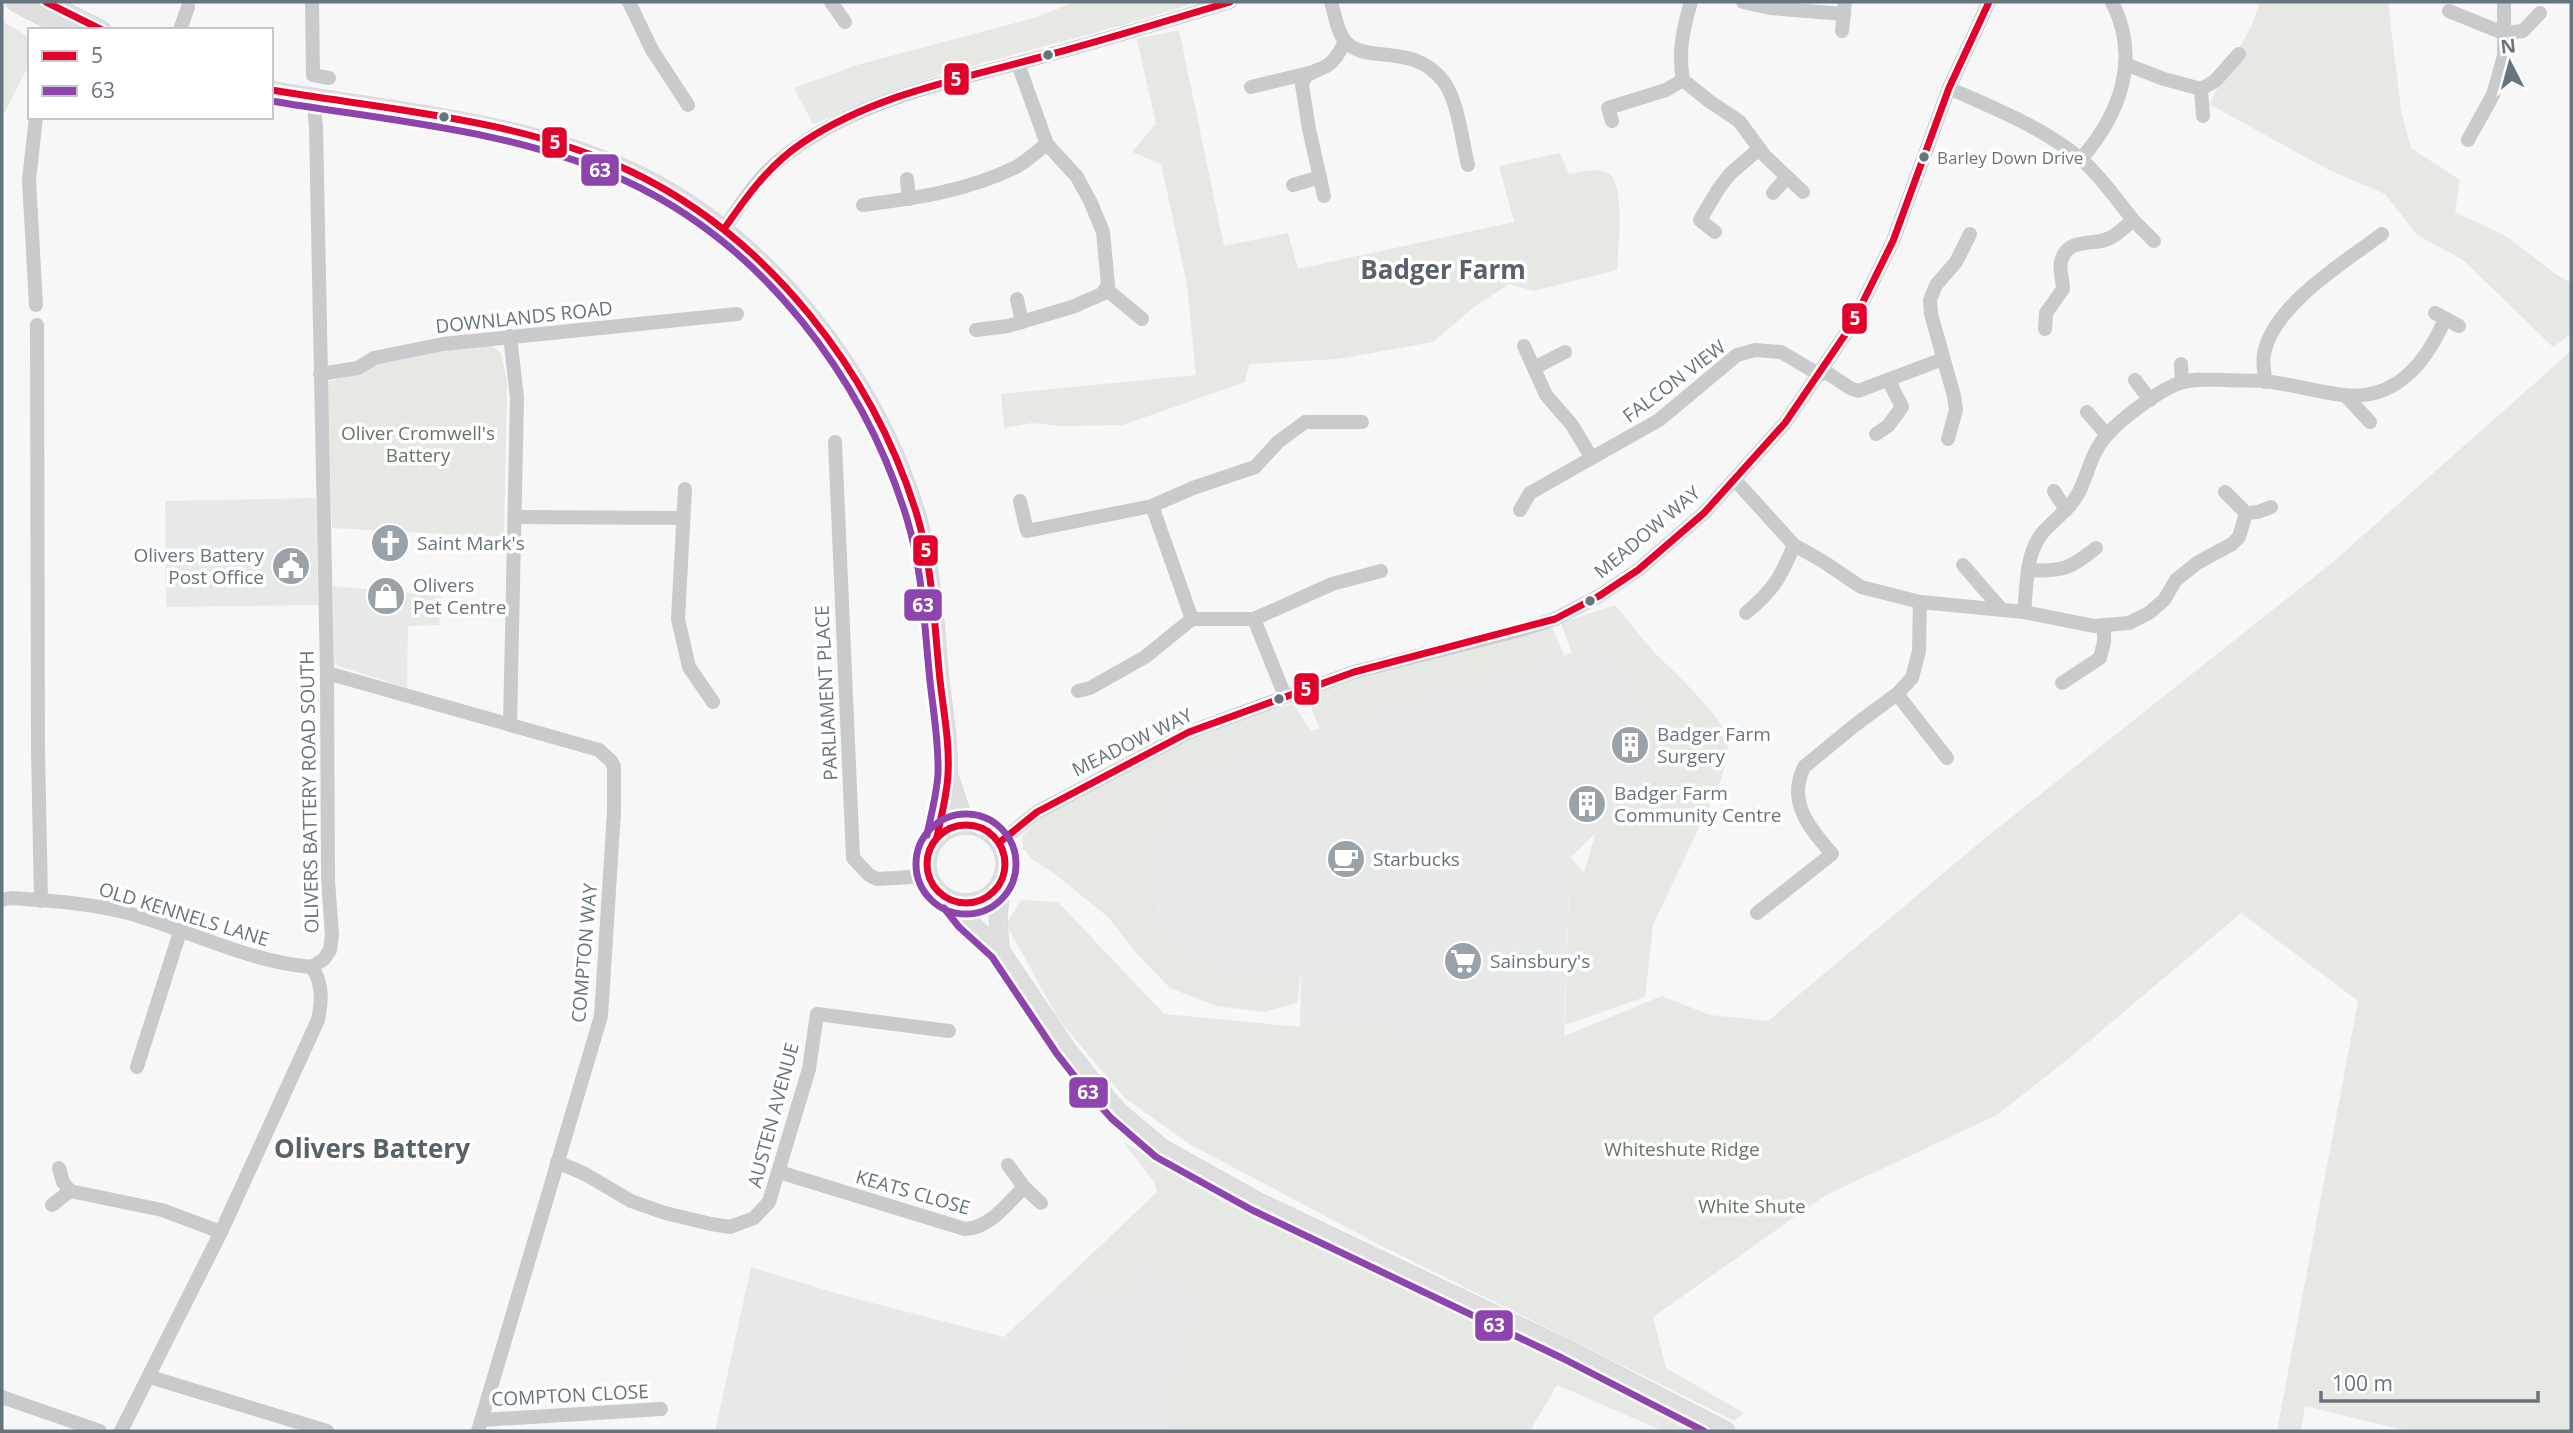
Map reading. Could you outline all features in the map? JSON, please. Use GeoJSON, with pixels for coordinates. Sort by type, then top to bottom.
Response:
{"type":"FeatureCollection","features":[{"type":"Feature","properties":{"kind":"main road"},"geometry":{"type":"LineString","coordinates":[[15,2],[64,28]]}},
{"type":"Feature","properties":{"kind":"main road"},"geometry":{"type":"LineString","coordinates":[[45,2],[98,28]]}},
{"type":"Feature","properties":{"kind":"main road"},"geometry":{"type":"LineString","coordinates":[[273,90],[462,120],[563,146],[633,173],[724,229],[790,292],[829,339],[880,419],[898,459],[917,517],[933,594],[948,773],[965,824]]}},
{"type":"Feature","properties":{"kind":"main road"},"geometry":{"type":"LineString","coordinates":[[948,773],[937,837],[928,856],[928,876],[940,894],[951,901],[967,920],[1000,950],[1066,1048],[1118,1111],[1162,1148],[1257,1201],[1567,1349],[1726,1431]]}},
{"type":"Feature","properties":{"kind":"main road"},"geometry":{"type":"LineString","coordinates":[[937,837],[948,829],[965,824],[979,826],[991,832],[1006,855],[1006,873],[1001,884],[988,898],[968,902],[951,901]]}},
{"type":"Feature","properties":{"kind":"main road"},"geometry":{"type":"LineString","coordinates":[[1000,950],[998,918],[1001,884]]}},
{"type":"Feature","properties":{"kind":"street"},"geometry":{"type":"LineString","coordinates":[[45,2],[74,23],[75,28]]}},
{"type":"Feature","properties":{"kind":"street"},"geometry":{"type":"LineString","coordinates":[[312,2],[313,75],[329,78]]}},
{"type":"Feature","properties":{"kind":"street"},"geometry":{"type":"LineString","coordinates":[[629,2],[652,50],[688,105]]}},
{"type":"Feature","properties":{"kind":"street"},"geometry":{"type":"LineString","coordinates":[[831,2],[845,22]]}},
{"type":"Feature","properties":{"kind":"street"},"geometry":{"type":"LineString","coordinates":[[724,229],[753,186],[773,166],[832,125],[910,93],[1116,37],[1230,2]]}},
{"type":"Feature","properties":{"kind":"street"},"geometry":{"type":"LineString","coordinates":[[1331,2],[1345,41],[1362,50],[1412,58],[1428,65],[1437,73],[1446,85],[1454,107],[1468,165]]}},
{"type":"Feature","properties":{"kind":"street"},"geometry":{"type":"LineString","coordinates":[[1691,2],[1681,37],[1679,61],[1683,80],[1738,121],[1759,149],[1803,192]]}},
{"type":"Feature","properties":{"kind":"street"},"geometry":{"type":"LineString","coordinates":[[1744,2],[1770,8],[1845,8],[1842,31]]}},
{"type":"Feature","properties":{"kind":"street","name":"MEADOW WAY"},"geometry":{"type":"LineString","coordinates":[[1000,842],[1037,812],[1189,732],[1353,672],[1555,619],[1630,576],[1703,513],[1735,480],[1785,423],[1851,326],[1893,241],[1949,88],[1989,2]]}},
{"type":"Feature","properties":{"kind":"street"},"geometry":{"type":"LineString","coordinates":[[2081,159],[2115,109],[2125,64],[2124,36],[2112,2]]}},
{"type":"Feature","properties":{"kind":"street"},"geometry":{"type":"LineString","coordinates":[[2468,140],[2493,95],[2504,56],[2504,2]]}},
{"type":"Feature","properties":{"kind":"street"},"geometry":{"type":"LineString","coordinates":[[181,28],[188,7]]}},
{"type":"Feature","properties":{"kind":"street"},"geometry":{"type":"LineString","coordinates":[[2449,11],[2503,33],[2523,31],[2540,13]]}},
{"type":"Feature","properties":{"kind":"street"},"geometry":{"type":"LineString","coordinates":[[1251,87],[1330,65],[1345,41]]}},
{"type":"Feature","properties":{"kind":"street"},"geometry":{"type":"LineString","coordinates":[[2125,64],[2201,89],[2215,81],[2239,54]]}},
{"type":"Feature","properties":{"kind":"street"},"geometry":{"type":"LineString","coordinates":[[976,330],[1022,322],[1083,303],[1102,294],[1108,285],[1103,232],[1077,177],[1047,144],[1018,64]]}},
{"type":"Feature","properties":{"kind":"street"},"geometry":{"type":"LineString","coordinates":[[1309,73],[1303,79],[1302,95],[1324,196]]}},
{"type":"Feature","properties":{"kind":"street"},"geometry":{"type":"LineString","coordinates":[[1612,121],[1608,108],[1666,90],[1683,80]]}},
{"type":"Feature","properties":{"kind":"street"},"geometry":{"type":"LineString","coordinates":[[1949,88],[2013,117],[2081,159],[2154,241]]}},
{"type":"Feature","properties":{"kind":"street"},"geometry":{"type":"LineString","coordinates":[[2201,89],[2203,116]]}},
{"type":"Feature","properties":{"kind":"street","name":"OLIVERS BATTERY ROAD SOUTH"},"geometry":{"type":"LineString","coordinates":[[312,967],[324,959],[330,950],[332,935],[328,880],[317,138],[313,97]]}},
{"type":"Feature","properties":{"kind":"street"},"geometry":{"type":"LineString","coordinates":[[36,119],[29,180],[36,305]]}},
{"type":"Feature","properties":{"kind":"street"},"geometry":{"type":"LineString","coordinates":[[863,205],[930,196],[978,183],[1019,166],[1047,144]]}},
{"type":"Feature","properties":{"kind":"street"},"geometry":{"type":"LineString","coordinates":[[1715,232],[1700,220],[1731,173],[1759,149]]}},
{"type":"Feature","properties":{"kind":"street"},"geometry":{"type":"LineString","coordinates":[[1293,185],[1320,177]]}},
{"type":"Feature","properties":{"kind":"street"},"geometry":{"type":"LineString","coordinates":[[1773,193],[1787,177]]}},
{"type":"Feature","properties":{"kind":"street"},"geometry":{"type":"LineString","coordinates":[[907,179],[909,199]]}},
{"type":"Feature","properties":{"kind":"street"},"geometry":{"type":"LineString","coordinates":[[2045,329],[2046,313],[2063,289],[2059,264],[2065,253],[2074,244],[2101,241],[2116,235],[2133,220]]}},
{"type":"Feature","properties":{"kind":"street"},"geometry":{"type":"LineString","coordinates":[[1948,439],[1956,410],[1930,314],[1930,300],[1936,285],[1956,262],[1970,234]]}},
{"type":"Feature","properties":{"kind":"street"},"geometry":{"type":"LineString","coordinates":[[2265,382],[2264,354],[2274,331],[2289,308],[2328,274],[2382,234]]}},
{"type":"Feature","properties":{"kind":"street"},"geometry":{"type":"LineString","coordinates":[[1106,289],[1142,319]]}},
{"type":"Feature","properties":{"kind":"street"},"geometry":{"type":"LineString","coordinates":[[1017,299],[1022,322]]}},
{"type":"Feature","properties":{"kind":"street","name":"DOWNLANDS ROAD"},"geometry":{"type":"LineString","coordinates":[[320,374],[358,368],[374,358],[389,354],[510,336],[737,314]]}},
{"type":"Feature","properties":{"kind":"street"},"geometry":{"type":"LineString","coordinates":[[2024,612],[2028,570],[2033,550],[2042,533],[2066,510],[2079,491],[2096,449],[2107,435],[2159,392],[2182,382],[2209,380],[2265,382],[2346,395],[2373,394],[2403,379],[2427,355],[2440,316],[2459,326]]}},
{"type":"Feature","properties":{"kind":"street"},"geometry":{"type":"LineString","coordinates":[[37,325],[41,901]]}},
{"type":"Feature","properties":{"kind":"street"},"geometry":{"type":"LineString","coordinates":[[510,336],[517,398],[510,725]]}},
{"type":"Feature","properties":{"kind":"street"},"geometry":{"type":"LineString","coordinates":[[1524,346],[1546,395],[1572,425],[1591,457]]}},
{"type":"Feature","properties":{"kind":"street","name":"FALCON VIEW"},"geometry":{"type":"LineString","coordinates":[[1520,510],[1530,493],[1659,420],[1737,355],[1755,350],[1781,352],[1858,391],[1943,359]]}},
{"type":"Feature","properties":{"kind":"street"},"geometry":{"type":"LineString","coordinates":[[1534,368],[1565,352]]}},
{"type":"Feature","properties":{"kind":"street"},"geometry":{"type":"LineString","coordinates":[[2181,364],[2182,382]]}},
{"type":"Feature","properties":{"kind":"street"},"geometry":{"type":"LineString","coordinates":[[2135,380],[2150,400]]}},
{"type":"Feature","properties":{"kind":"street"},"geometry":{"type":"LineString","coordinates":[[1876,434],[1888,426],[1902,407],[1889,381]]}},
{"type":"Feature","properties":{"kind":"street"},"geometry":{"type":"LineString","coordinates":[[2346,395],[2370,422]]}},
{"type":"Feature","properties":{"kind":"street"},"geometry":{"type":"LineString","coordinates":[[2087,412],[2107,435]]}},
{"type":"Feature","properties":{"kind":"street"},"geometry":{"type":"LineString","coordinates":[[1020,501],[1027,531],[1153,506],[1193,488],[1255,467],[1285,437],[1305,422],[1362,422]]}},
{"type":"Feature","properties":{"kind":"street","name":"PARLIAMENT PLACE"},"geometry":{"type":"LineString","coordinates":[[835,442],[853,858],[869,875],[877,879],[928,876]]}},
{"type":"Feature","properties":{"kind":"street"},"geometry":{"type":"LineString","coordinates":[[1735,480],[1794,545],[1861,587],[1920,603],[2024,612],[2094,625],[2129,623],[2150,613],[2164,600],[2176,580],[2197,563],[2232,544],[2239,537],[2246,513]]}},
{"type":"Feature","properties":{"kind":"street"},"geometry":{"type":"LineString","coordinates":[[685,489],[678,619],[689,667],[713,702]]}},
{"type":"Feature","properties":{"kind":"street"},"geometry":{"type":"LineString","coordinates":[[2053,491],[2066,510]]}},
{"type":"Feature","properties":{"kind":"street"},"geometry":{"type":"LineString","coordinates":[[2225,492],[2246,513],[2271,507]]}},
{"type":"Feature","properties":{"kind":"street"},"geometry":{"type":"LineString","coordinates":[[1153,506],[1192,619]]}},
{"type":"Feature","properties":{"kind":"street"},"geometry":{"type":"LineString","coordinates":[[515,516],[683,518]]}},
{"type":"Feature","properties":{"kind":"street"},"geometry":{"type":"LineString","coordinates":[[1746,613],[1771,592],[1783,573],[1794,545]]}},
{"type":"Feature","properties":{"kind":"street"},"geometry":{"type":"LineString","coordinates":[[2028,570],[2054,572],[2073,565],[2096,548]]}},
{"type":"Feature","properties":{"kind":"street"},"geometry":{"type":"LineString","coordinates":[[1964,565],[2002,610]]}},
{"type":"Feature","properties":{"kind":"street"},"geometry":{"type":"LineString","coordinates":[[1078,691],[1090,688],[1145,657],[1192,619],[1254,619],[1332,584],[1381,571]]}},
{"type":"Feature","properties":{"kind":"street"},"geometry":{"type":"LineString","coordinates":[[1757,913],[1838,849],[1807,824],[1798,805],[1801,773],[1804,767],[1897,694],[1912,678],[1919,651],[1920,603]]}},
{"type":"Feature","properties":{"kind":"street"},"geometry":{"type":"LineString","coordinates":[[1254,619],[1285,696]]}},
{"type":"Feature","properties":{"kind":"street"},"geometry":{"type":"LineString","coordinates":[[2062,683],[2100,658],[2104,625]]}},
{"type":"Feature","properties":{"kind":"street","name":"COMPTON WAY"},"geometry":{"type":"LineString","coordinates":[[327,673],[599,750],[614,767],[614,813],[601,1016],[480,1426]]}},
{"type":"Feature","properties":{"kind":"street"},"geometry":{"type":"LineString","coordinates":[[1897,694],[1948,758]]}},
{"type":"Feature","properties":{"kind":"street","name":"OLD KENNELS LANE"},"geometry":{"type":"LineString","coordinates":[[2,900],[11,898],[91,905],[130,914],[270,961],[312,967]]}},
{"type":"Feature","properties":{"kind":"street"},"geometry":{"type":"LineString","coordinates":[[137,1067],[180,932]]}},
{"type":"Feature","properties":{"kind":"street"},"geometry":{"type":"LineString","coordinates":[[121,1431],[220,1233],[318,1020],[322,1004],[321,992],[312,967]]}},
{"type":"Feature","properties":{"kind":"street","name":"AUSTEN AVENUE"},"geometry":{"type":"LineString","coordinates":[[557,1162],[585,1174],[631,1201],[665,1213],[730,1227],[754,1218],[769,1202],[809,1069],[817,1014],[949,1031]]}},
{"type":"Feature","properties":{"kind":"street"},"geometry":{"type":"LineString","coordinates":[[1008,1165],[1024,1187],[1041,1203]]}},
{"type":"Feature","properties":{"kind":"street"},"geometry":{"type":"LineString","coordinates":[[59,1168],[63,1182],[70,1191],[162,1210],[220,1233]]}},
{"type":"Feature","properties":{"kind":"street","name":"KEATS CLOSE"},"geometry":{"type":"LineString","coordinates":[[779,1171],[965,1229],[974,1229],[996,1215],[1024,1187]]}},
{"type":"Feature","properties":{"kind":"street"},"geometry":{"type":"LineString","coordinates":[[52,1205],[70,1191]]}},
{"type":"Feature","properties":{"kind":"street"},"geometry":{"type":"LineString","coordinates":[[150,1377],[327,1431]]}},
{"type":"Feature","properties":{"kind":"street"},"geometry":{"type":"LineString","coordinates":[[2,1397],[100,1431]]}},
{"type":"Feature","properties":{"kind":"street","name":"COMPTON CLOSE"},"geometry":{"type":"LineString","coordinates":[[480,1426],[661,1409]]}},
{"type":"Feature","properties":{"kind":"shaded area"},"geometry":{"type":"Polygon","coordinates":[[[316,498],[318,605],[166,607],[165,501],[316,498]]]}},
{"type":"Feature","properties":{"kind":"shaded area"},"geometry":{"type":"Polygon","coordinates":[[[333,586],[442,596],[439,625],[408,626],[407,688],[338,666],[334,662],[333,586]]]}},
{"type":"Feature","properties":{"kind":"shaded area"},"geometry":{"type":"Polygon","coordinates":[[[1602,644],[1650,714],[1662,768],[1570,858],[1564,1036],[1300,1027],[1301,972],[1190,964],[1158,921],[1162,792],[1311,731],[1602,644]]]}},
{"type":"Feature","properties":{"kind":"shaded area"},"geometry":{"type":"Polygon","coordinates":[[[1158,1192],[1424,1331],[1203,1431],[715,1431],[751,1267],[842,1295],[1004,1337],[1158,1192]]]}},
{"type":"Feature","properties":{"kind":"green space"},"geometry":{"type":"Polygon","coordinates":[[[1075,2],[1199,2],[942,74],[813,124],[794,88],[857,65],[1034,18],[1075,2]]]}},
{"type":"Feature","properties":{"kind":"green space"},"geometry":{"type":"Polygon","coordinates":[[[2260,2],[2388,2],[2401,110],[2411,148],[2460,180],[2455,212],[2506,236],[2571,283],[2571,334],[2553,347],[2463,260],[2417,235],[2385,194],[2329,170],[2209,104],[2252,25],[2260,2]]]}},
{"type":"Feature","properties":{"kind":"green space"},"geometry":{"type":"Polygon","coordinates":[[[2,21],[28,37],[28,67],[2,117],[2,21]]]}},
{"type":"Feature","properties":{"kind":"green space"},"geometry":{"type":"Polygon","coordinates":[[[1179,30],[1224,246],[1288,233],[1298,269],[1514,222],[1499,166],[1560,153],[1569,174],[1599,170],[1614,179],[1620,218],[1617,270],[1534,291],[1509,284],[1474,307],[1433,342],[1338,359],[1249,364],[1245,382],[1123,425],[1061,426],[1032,423],[1004,428],[1001,394],[1196,375],[1187,284],[1161,164],[1132,152],[1156,124],[1137,39],[1179,30]]]}},
{"type":"Feature","properties":{"kind":"green space","name":"Oliver Cromwell's Battery"},"geometry":{"type":"Polygon","coordinates":[[[490,344],[501,353],[507,381],[504,537],[332,528],[328,382],[364,371],[379,362],[416,352],[490,344]]]}},
{"type":"Feature","properties":{"kind":"green space"},"geometry":{"type":"Polygon","coordinates":[[[2571,351],[2571,1431],[2407,1431],[2305,1406],[2301,1431],[2277,1431],[2358,1001],[2241,913],[2068,1059],[1997,1115],[1826,1195],[1653,1317],[1666,1368],[1744,1413],[1734,1421],[1382,1246],[1191,1145],[1125,1098],[1059,1020],[1006,924],[1021,900],[1058,902],[1164,1014],[1300,1027],[1564,1036],[1662,996],[1710,1015],[1768,1021],[1984,839],[2333,562],[2571,351]]]}},
{"type":"Feature","properties":{"kind":"green space"},"geometry":{"type":"Polygon","coordinates":[[[1615,605],[1651,649],[1716,717],[1726,735],[1727,753],[1720,783],[1653,925],[1645,997],[1565,1025],[1570,857],[1584,873],[1598,825],[1662,768],[1633,732],[1649,714],[1602,645],[1572,653],[1561,623],[1615,605]]]}},
{"type":"Feature","properties":{"kind":"green space"},"geometry":{"type":"Polygon","coordinates":[[[1552,627],[1564,655],[1534,667],[1320,729],[1305,694],[1414,661],[1552,627]]]}},
{"type":"Feature","properties":{"kind":"green space"},"geometry":{"type":"Polygon","coordinates":[[[1293,704],[1311,731],[1162,792],[1158,921],[1190,964],[1301,972],[1297,1003],[1264,1012],[1216,1006],[1170,988],[1138,955],[1108,917],[1032,859],[1023,848],[1022,836],[1051,809],[1194,737],[1258,713],[1293,704]]]}},
{"type":"Feature","properties":{"kind":"green space"},"geometry":{"type":"Polygon","coordinates":[[[1123,1142],[1310,1240],[1583,1368],[1705,1431],[1663,1431],[1557,1385],[1530,1431],[1170,1431],[1165,1413],[1168,1387],[1190,1328],[1192,1310],[1187,1295],[1171,1281],[1143,1269],[1127,1299],[1114,1299],[1096,1289],[1056,1288],[1157,1192],[1155,1183],[1123,1142]]]}},
{"type":"Feature","properties":{"kind":"transit line","name":"5"},"geometry":{"type":"LineString","coordinates":[[46,2],[98,28]]}},
{"type":"Feature","properties":{"kind":"transit line","name":"5"},"geometry":{"type":"LineString","coordinates":[[724,229],[750,193],[790,152],[829,126],[858,112],[918,90],[1230,2]]}},
{"type":"Feature","properties":{"kind":"transit line","name":"5"},"geometry":{"type":"LineString","coordinates":[[1000,842],[1037,812],[1189,732],[1354,672],[1555,619],[1599,596],[1638,570],[1704,513],[1785,423],[1851,326],[1893,241],[1949,88],[1989,2]]}},
{"type":"Feature","properties":{"kind":"transit line","name":"5"},"geometry":{"type":"LineString","coordinates":[[273,90],[501,128],[590,154],[632,172],[682,200],[728,233],[771,272],[809,315],[844,361],[873,410],[898,462],[917,515],[932,592],[948,748],[947,782],[937,837]]}},
{"type":"Feature","properties":{"kind":"transit line","name":"63"},"geometry":{"type":"LineString","coordinates":[[273,101],[452,129],[541,150],[584,164],[626,181],[675,208],[721,241],[763,278],[801,321],[835,367],[864,416],[888,467],[907,519],[922,594],[938,760],[935,796],[927,835]]}},
{"type":"Feature","properties":{"kind":"transit line","name":"63"},"geometry":{"type":"LineString","coordinates":[[966,814],[985,818],[1001,829],[1012,845],[1016,864],[1012,883],[1001,899],[985,910],[966,914],[947,910],[931,899],[920,883],[916,864],[920,845],[931,829],[947,818],[966,814]]}},
{"type":"Feature","properties":{"kind":"transit line","name":"5"},"geometry":{"type":"LineString","coordinates":[[958,825],[974,825],[988,831],[999,842],[1005,856],[1005,864],[1005,872],[999,886],[988,897],[974,903],[958,903],[944,897],[933,886],[927,872],[927,856],[933,842],[944,831],[958,825]]}},
{"type":"Feature","properties":{"kind":"transit line","name":"63"},"geometry":{"type":"LineString","coordinates":[[944,908],[959,927],[992,957],[1079,1082],[1111,1118],[1156,1157],[1252,1210],[1562,1358],[1704,1431]]}},
{"type":"Feature","properties":{"kind":"place","name":"Barley Down Drive"},"geometry":{"type":"Point","coordinates":[1924,157]}},
{"type":"Feature","properties":{"kind":"place","name":"Saint Mark's"},"geometry":{"type":"Point","coordinates":[390,543]}},
{"type":"Feature","properties":{"kind":"place","name":"Olivers Battery Post Office"},"geometry":{"type":"Point","coordinates":[291,566]}},
{"type":"Feature","properties":{"kind":"place","name":"Olivers Pet Centre"},"geometry":{"type":"Point","coordinates":[386,596]}},
{"type":"Feature","properties":{"kind":"place","name":"Badger Farm Surgery"},"geometry":{"type":"Point","coordinates":[1630,745]}},
{"type":"Feature","properties":{"kind":"place","name":"Badger Farm Community Centre"},"geometry":{"type":"Point","coordinates":[1587,804]}},
{"type":"Feature","properties":{"kind":"place","name":"Starbucks"},"geometry":{"type":"Point","coordinates":[1346,859]}},
{"type":"Feature","properties":{"kind":"place","name":"Sainsbury's"},"geometry":{"type":"Point","coordinates":[1463,961]}},
{"type":"Feature","properties":{"kind":"district","name":"Badger Farm"},"geometry":{"type":"Point","coordinates":[1443,270]}},
{"type":"Feature","properties":{"kind":"district","name":"Olivers Battery"},"geometry":{"type":"Point","coordinates":[372,1149]}},
{"type":"Feature","properties":{"kind":"park label","name":"Whiteshute Ridge"},"geometry":{"type":"Point","coordinates":[1682,1149]}},
{"type":"Feature","properties":{"kind":"park label","name":"White Shute"},"geometry":{"type":"Point","coordinates":[1752,1206]}}]}
